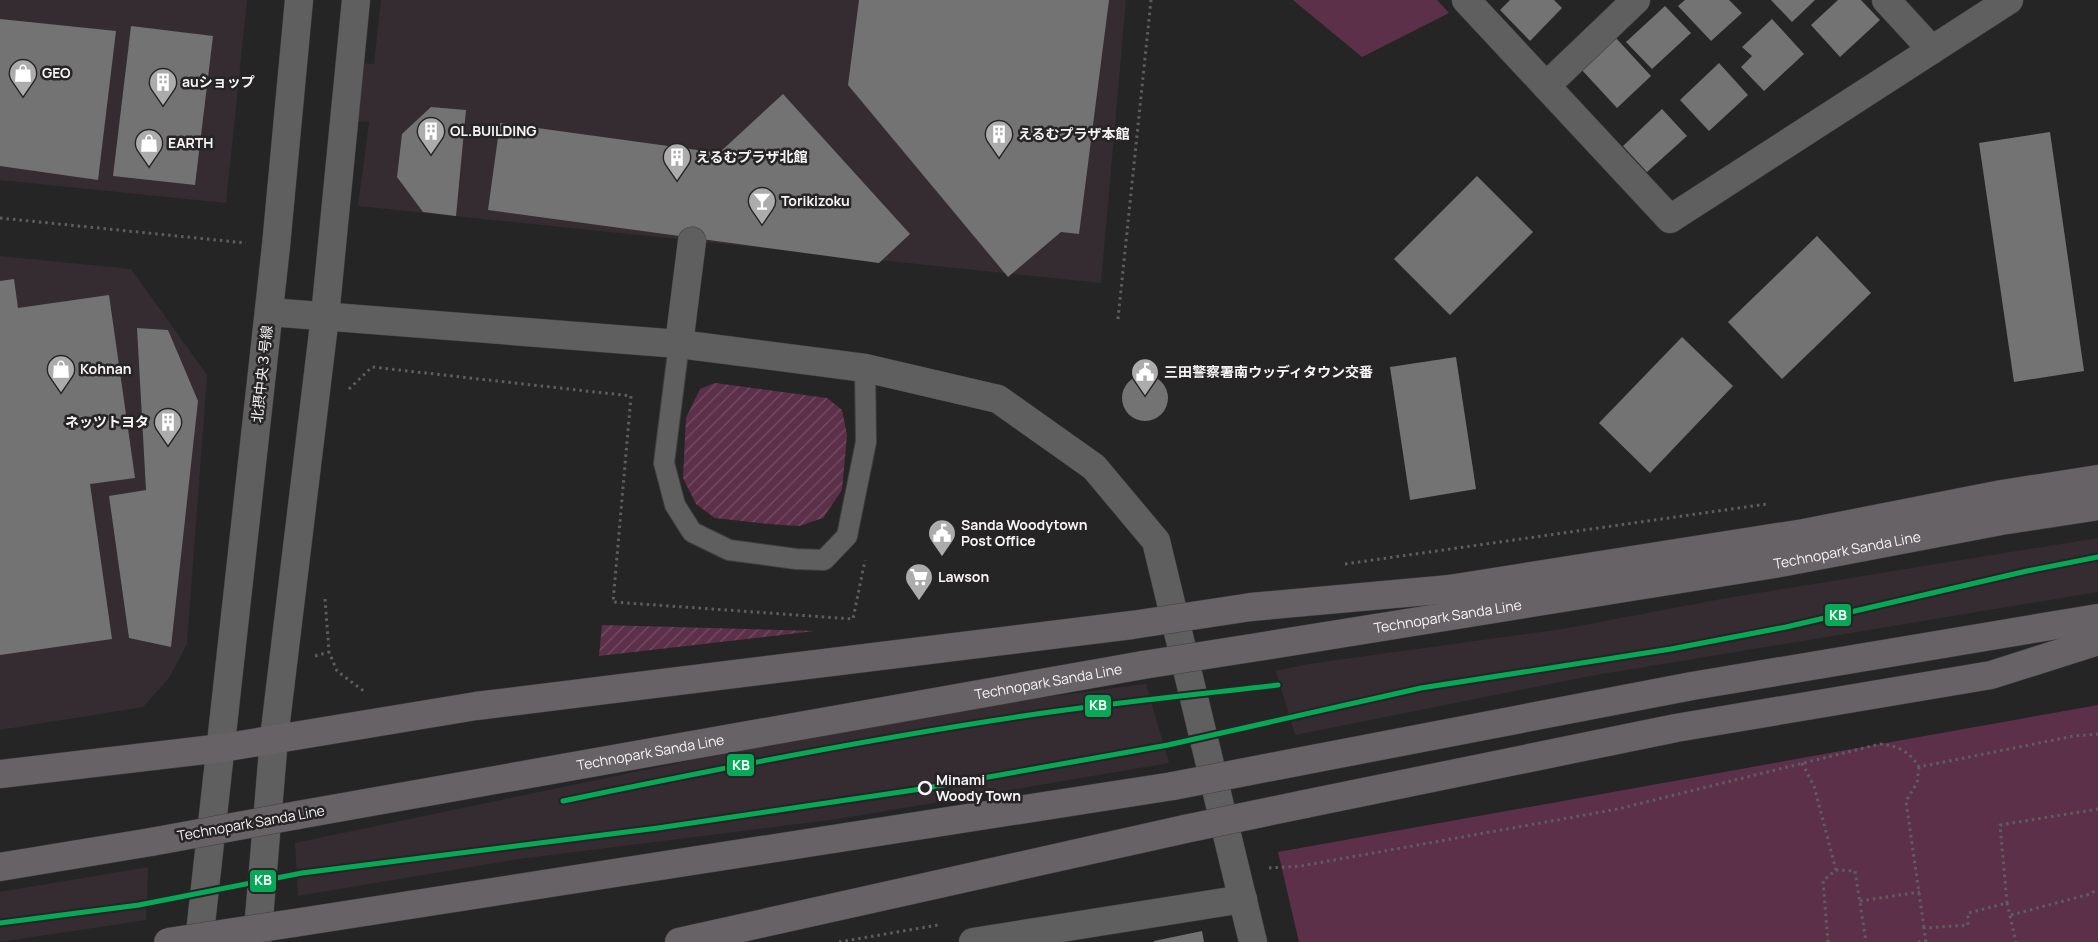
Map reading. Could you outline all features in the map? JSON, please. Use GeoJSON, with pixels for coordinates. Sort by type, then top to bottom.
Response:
{"type":"FeatureCollection","features":[{"type":"Feature","properties":{"kind":"main road"},"geometry":{"type":"LineString","coordinates":[[1443,590],[1804,533],[2002,494],[2098,479]]}},
{"type":"Feature","properties":{"kind":"main road","name":"Technopark Sanda Line"},"geometry":{"type":"LineString","coordinates":[[0,867],[151,842],[1143,665],[1780,563],[2001,521],[2098,506]]}},
{"type":"Feature","properties":{"kind":"main road"},"geometry":{"type":"LineString","coordinates":[[0,774],[222,748],[476,706],[1132,625],[1251,606],[1780,563]]}},
{"type":"Feature","properties":{"kind":"main road"},"geometry":{"type":"LineString","coordinates":[[168,942],[1173,786],[1692,686],[2098,618]]}},
{"type":"Feature","properties":{"kind":"main road"},"geometry":{"type":"LineString","coordinates":[[1991,675],[2098,641]]}},
{"type":"Feature","properties":{"kind":"main road"},"geometry":{"type":"LineString","coordinates":[[679,942],[1185,829],[1676,728],[2098,658]]}},
{"type":"Feature","properties":{"kind":"street","name":"北摂中央３号線"},"geometry":{"type":"LineString","coordinates":[[200,942],[276,246],[299,0]]}},
{"type":"Feature","properties":{"kind":"street"},"geometry":{"type":"LineString","coordinates":[[257,942],[274,738],[324,316],[356,0]]}},
{"type":"Feature","properties":{"kind":"street"},"geometry":{"type":"LineString","coordinates":[[1466,0],[1670,219],[2009,0]]}},
{"type":"Feature","properties":{"kind":"street"},"geometry":{"type":"LineString","coordinates":[[1546,86],[1636,0]]}},
{"type":"Feature","properties":{"kind":"street"},"geometry":{"type":"LineString","coordinates":[[1886,0],[1932,50]]}},
{"type":"Feature","properties":{"kind":"street"},"geometry":{"type":"LineString","coordinates":[[679,344],[692,241]]}},
{"type":"Feature","properties":{"kind":"street"},"geometry":{"type":"LineString","coordinates":[[269,312],[679,344],[865,368],[998,399],[1094,467],[1156,541],[1253,942]]}},
{"type":"Feature","properties":{"kind":"street"},"geometry":{"type":"LineString","coordinates":[[973,942],[1038,937],[1243,899]]}},
{"type":"Feature","properties":{"kind":"lane"},"geometry":{"type":"LineString","coordinates":[[679,344],[664,463],[675,505],[692,532],[730,550],[739,552],[824,560],[847,536],[866,442],[865,368]]}},
{"type":"Feature","properties":{"kind":"path"},"geometry":{"type":"LineString","coordinates":[[1118,318],[1151,0]]}},
{"type":"Feature","properties":{"kind":"path"},"geometry":{"type":"LineString","coordinates":[[0,218],[276,246]]}},
{"type":"Feature","properties":{"kind":"path"},"geometry":{"type":"LineString","coordinates":[[343,395],[372,367],[631,396],[613,602],[853,619]]}},
{"type":"Feature","properties":{"kind":"path"},"geometry":{"type":"LineString","coordinates":[[1335,565],[1769,504]]}},
{"type":"Feature","properties":{"kind":"path"},"geometry":{"type":"LineString","coordinates":[[325,598],[329,652],[336,671],[371,696]]}},
{"type":"Feature","properties":{"kind":"path"},"geometry":{"type":"LineString","coordinates":[[1919,766],[2074,736],[2098,734]]}},
{"type":"Feature","properties":{"kind":"path"},"geometry":{"type":"LineString","coordinates":[[1236,871],[1301,866],[1618,809],[1880,744],[1903,749],[1913,756],[1919,766],[1917,784],[1906,801],[1926,941],[1918,942]]}},
{"type":"Feature","properties":{"kind":"path"},"geometry":{"type":"LineString","coordinates":[[1802,763],[1814,786],[1836,870]]}},
{"type":"Feature","properties":{"kind":"path"},"geometry":{"type":"LineString","coordinates":[[2016,942],[2007,903],[2000,825],[2098,809]]}},
{"type":"Feature","properties":{"kind":"path"},"geometry":{"type":"LineString","coordinates":[[1828,942],[1823,881],[1836,870],[1855,871],[1866,942]]}},
{"type":"Feature","properties":{"kind":"path"},"geometry":{"type":"LineString","coordinates":[[2011,915],[2090,894],[2098,889]]}},
{"type":"Feature","properties":{"kind":"path"},"geometry":{"type":"LineString","coordinates":[[1860,901],[1920,892]]}},
{"type":"Feature","properties":{"kind":"path"},"geometry":{"type":"LineString","coordinates":[[1924,928],[1968,924],[1968,913],[2007,903]]}},
{"type":"Feature","properties":{"kind":"path"},"geometry":{"type":"LineString","coordinates":[[839,942],[938,925]]}},
{"type":"Feature","properties":{"kind":"shaded area"},"geometry":{"type":"Polygon","coordinates":[[[0,0],[247,0],[226,203],[0,180],[0,0]]]}},
{"type":"Feature","properties":{"kind":"shaded area"},"geometry":{"type":"Polygon","coordinates":[[[381,0],[1126,0],[1101,283],[358,206],[369,122],[344,121],[350,62],[374,64],[381,0]]]}},
{"type":"Feature","properties":{"kind":"shaded area"},"geometry":{"type":"Polygon","coordinates":[[[1293,0],[1437,0],[1449,13],[1362,57],[1293,0]]]}},
{"type":"Feature","properties":{"kind":"shaded area"},"geometry":{"type":"Polygon","coordinates":[[[0,256],[131,269],[207,375],[187,644],[169,678],[143,707],[0,730],[0,256]]]}},
{"type":"Feature","properties":{"kind":"shaded area"},"geometry":{"type":"Polygon","coordinates":[[[715,383],[827,398],[842,410],[847,435],[842,490],[823,518],[799,526],[769,524],[715,518],[696,504],[683,478],[686,418],[700,389],[715,383]]]}},
{"type":"Feature","properties":{"kind":"shaded area"},"geometry":{"type":"Polygon","coordinates":[[[2098,538],[2098,592],[1590,676],[1295,735],[1276,671],[1308,664],[1563,629],[1721,599],[2098,538]]]}},
{"type":"Feature","properties":{"kind":"shaded area"},"geometry":{"type":"Polygon","coordinates":[[[602,625],[815,631],[599,656],[602,625]]]}},
{"type":"Feature","properties":{"kind":"shaded area"},"geometry":{"type":"Polygon","coordinates":[[[1146,684],[1169,763],[838,819],[519,859],[298,896],[295,843],[908,715],[1146,684]]]}},
{"type":"Feature","properties":{"kind":"shaded area"},"geometry":{"type":"Polygon","coordinates":[[[2098,705],[2098,942],[1299,942],[1278,852],[2098,705]]]}},
{"type":"Feature","properties":{"kind":"shaded area"},"geometry":{"type":"Polygon","coordinates":[[[148,867],[146,920],[0,942],[0,892],[148,867]]]}},
{"type":"Feature","properties":{"kind":"building","name":"えるむプラザ本館"},"geometry":{"type":"Polygon","coordinates":[[[859,0],[1109,0],[1079,234],[1061,232],[1008,277],[848,85],[859,0]]]}},
{"type":"Feature","properties":{"kind":"building"},"geometry":{"type":"Polygon","coordinates":[[[1510,0],[1554,0],[1562,8],[1530,41],[1500,10],[1510,0]]]}},
{"type":"Feature","properties":{"kind":"building"},"geometry":{"type":"Polygon","coordinates":[[[1685,0],[1729,0],[1742,13],[1711,41],[1678,6],[1685,0]]]}},
{"type":"Feature","properties":{"kind":"building"},"geometry":{"type":"Polygon","coordinates":[[[1771,0],[1815,0],[1792,22],[1771,0]]]}},
{"type":"Feature","properties":{"kind":"building"},"geometry":{"type":"Polygon","coordinates":[[[1838,0],[1861,0],[1880,20],[1840,57],[1811,25],[1838,0]]]}},
{"type":"Feature","properties":{"kind":"building"},"geometry":{"type":"Polygon","coordinates":[[[1665,6],[1691,33],[1652,69],[1626,42],[1665,6]]]}},
{"type":"Feature","properties":{"kind":"building"},"geometry":{"type":"Polygon","coordinates":[[[0,19],[116,31],[98,180],[0,166],[0,19]]]}},
{"type":"Feature","properties":{"kind":"building"},"geometry":{"type":"Polygon","coordinates":[[[1772,19],[1804,54],[1764,91],[1741,67],[1752,56],[1742,47],[1772,19]]]}},
{"type":"Feature","properties":{"kind":"building","name":"auショップ"},"geometry":{"type":"Polygon","coordinates":[[[131,26],[213,36],[195,185],[113,176],[131,26]]]}},
{"type":"Feature","properties":{"kind":"building"},"geometry":{"type":"Polygon","coordinates":[[[1615,37],[1651,76],[1617,108],[1581,69],[1615,37]]]}},
{"type":"Feature","properties":{"kind":"building"},"geometry":{"type":"Polygon","coordinates":[[[1719,63],[1748,95],[1709,131],[1680,100],[1719,63]]]}},
{"type":"Feature","properties":{"kind":"building","name":"えるむプラザ北館"},"geometry":{"type":"Polygon","coordinates":[[[783,94],[910,234],[879,263],[488,210],[500,123],[719,153],[783,94]]]}},
{"type":"Feature","properties":{"kind":"building","name":"OL.BUILDING"},"geometry":{"type":"Polygon","coordinates":[[[431,107],[466,110],[456,216],[423,212],[397,177],[402,134],[431,107]]]}},
{"type":"Feature","properties":{"kind":"building"},"geometry":{"type":"Polygon","coordinates":[[[1662,109],[1687,136],[1647,172],[1623,146],[1662,109]]]}},
{"type":"Feature","properties":{"kind":"building"},"geometry":{"type":"Polygon","coordinates":[[[2050,132],[2084,371],[2014,382],[1979,143],[2050,132]]]}},
{"type":"Feature","properties":{"kind":"building"},"geometry":{"type":"Polygon","coordinates":[[[1477,176],[1533,232],[1450,315],[1394,259],[1477,176]]]}},
{"type":"Feature","properties":{"kind":"building"},"geometry":{"type":"Polygon","coordinates":[[[1817,236],[1871,293],[1782,379],[1728,322],[1817,236]]]}},
{"type":"Feature","properties":{"kind":"building","name":"Kohnan"},"geometry":{"type":"Polygon","coordinates":[[[14,279],[18,308],[109,295],[135,478],[90,484],[112,639],[0,655],[0,281],[14,279]]]}},
{"type":"Feature","properties":{"kind":"building","name":"ネッツトヨタ"},"geometry":{"type":"Polygon","coordinates":[[[137,328],[168,330],[198,401],[171,647],[129,638],[109,496],[146,490],[137,328]]]}},
{"type":"Feature","properties":{"kind":"building"},"geometry":{"type":"Polygon","coordinates":[[[1682,337],[1733,386],[1650,473],[1599,423],[1682,337]]]}},
{"type":"Feature","properties":{"kind":"building"},"geometry":{"type":"Polygon","coordinates":[[[1456,357],[1476,489],[1410,500],[1390,367],[1456,357]]]}},
{"type":"Feature","properties":{"kind":"building","name":"三田警察署南ウッディタウン交番"},"geometry":{"type":"Polygon","coordinates":[[[1145,375],[1158,379],[1164,385],[1168,398],[1164,411],[1158,417],[1145,421],[1132,417],[1126,411],[1122,398],[1126,385],[1132,379],[1145,375]]]}},
{"type":"Feature","properties":{"kind":"building"},"geometry":{"type":"Polygon","coordinates":[[[1202,931],[1204,942],[1154,942],[1154,941],[1202,931]]]}},
{"type":"Feature","properties":{"kind":"transit line","name":"KB"},"geometry":{"type":"LineString","coordinates":[[0,923],[139,905],[302,873],[658,828],[921,789],[1168,745],[1421,688],[1671,649],[1786,627],[2027,571],[2098,557]]}},
{"type":"Feature","properties":{"kind":"transit line","name":"KB"},"geometry":{"type":"LineString","coordinates":[[563,801],[678,777],[908,734],[1087,707],[1278,685]]}},
{"type":"Feature","properties":{"kind":"place","name":"GEO"},"geometry":{"type":"Point","coordinates":[23,97]}},
{"type":"Feature","properties":{"kind":"place","name":"auショップ"},"geometry":{"type":"Point","coordinates":[163,106]}},
{"type":"Feature","properties":{"kind":"place","name":"OL.BUILDING"},"geometry":{"type":"Point","coordinates":[431,155]}},
{"type":"Feature","properties":{"kind":"place","name":"えるむプラザ本館"},"geometry":{"type":"Point","coordinates":[999,158]}},
{"type":"Feature","properties":{"kind":"place","name":"EARTH"},"geometry":{"type":"Point","coordinates":[149,167]}},
{"type":"Feature","properties":{"kind":"place","name":"えるむプラザ北館"},"geometry":{"type":"Point","coordinates":[677,181]}},
{"type":"Feature","properties":{"kind":"place","name":"Torikizoku"},"geometry":{"type":"Point","coordinates":[762,225]}},
{"type":"Feature","properties":{"kind":"place","name":"Kohnan"},"geometry":{"type":"Point","coordinates":[61,393]}},
{"type":"Feature","properties":{"kind":"place","name":"三田警察署南ウッディタウン交番"},"geometry":{"type":"Point","coordinates":[1145,396]}},
{"type":"Feature","properties":{"kind":"place","name":"ネッツトヨタ"},"geometry":{"type":"Point","coordinates":[168,446]}},
{"type":"Feature","properties":{"kind":"place","name":"Sanda Woodytown Post Office"},"geometry":{"type":"Point","coordinates":[942,557]}},
{"type":"Feature","properties":{"kind":"place","name":"Lawson"},"geometry":{"type":"Point","coordinates":[919,601]}},
{"type":"Feature","properties":{"kind":"place","name":"Minami Woody Town"},"geometry":{"type":"Point","coordinates":[925,788]}}]}
